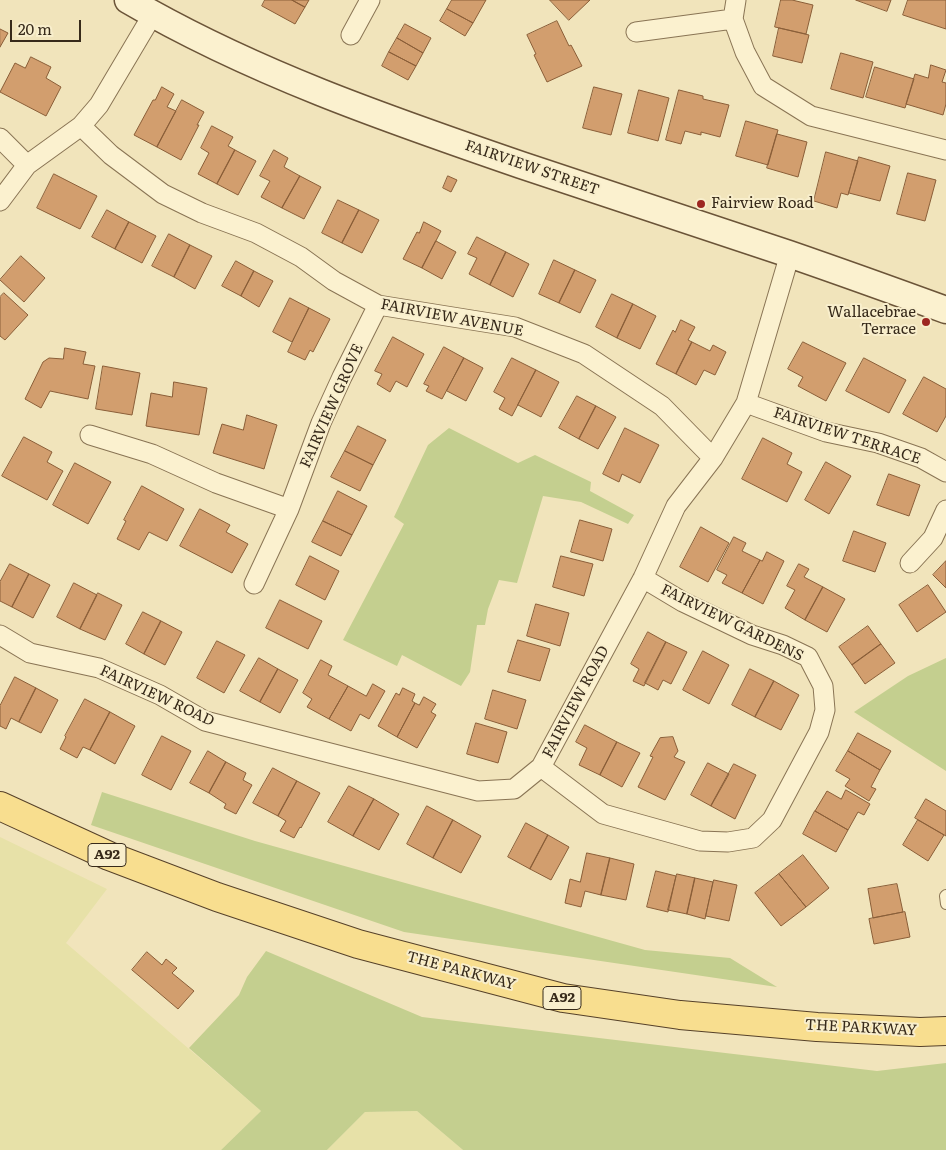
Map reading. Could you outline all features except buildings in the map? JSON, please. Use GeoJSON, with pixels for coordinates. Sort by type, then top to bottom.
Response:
{"type":"FeatureCollection","features":[{"type":"Feature","properties":{"kind":"main road","name":"THE PARKWAY"},"geometry":{"type":"LineString","coordinates":[[0,806],[109,856],[217,897],[358,944],[563,998],[680,1015],[817,1027],[920,1032],[946,1031]]}},
{"type":"Feature","properties":{"kind":"street","name":"FAIRVIEW STREET"},"geometry":{"type":"LineString","coordinates":[[128,0],[259,66],[368,111],[583,186],[790,254],[946,310]]}},
{"type":"Feature","properties":{"kind":"street"},"geometry":{"type":"LineString","coordinates":[[352,35],[370,0]]}},
{"type":"Feature","properties":{"kind":"street"},"geometry":{"type":"LineString","coordinates":[[736,0],[733,19],[745,52],[763,86],[811,116],[946,150]]}},
{"type":"Feature","properties":{"kind":"street"},"geometry":{"type":"LineString","coordinates":[[0,201],[27,165],[81,126],[99,105],[153,14]]}},
{"type":"Feature","properties":{"kind":"street"},"geometry":{"type":"LineString","coordinates":[[636,32],[733,19]]}},
{"type":"Feature","properties":{"kind":"street","name":"FAIRVIEW AVENUE"},"geometry":{"type":"LineString","coordinates":[[81,126],[111,155],[163,194],[202,213],[256,233],[301,257],[334,281],[378,305],[515,327],[584,354],[662,406],[713,458]]}},
{"type":"Feature","properties":{"kind":"street"},"geometry":{"type":"LineString","coordinates":[[0,138],[27,165]]}},
{"type":"Feature","properties":{"kind":"street","name":"FAIRVIEW ROAD"},"geometry":{"type":"LineString","coordinates":[[0,635],[30,653],[99,668],[160,695],[205,721],[478,791],[514,789],[541,767],[643,578],[676,506],[713,458],[746,403],[790,254]]}},
{"type":"Feature","properties":{"kind":"street","name":"FAIRVIEW GROVE"},"geometry":{"type":"LineString","coordinates":[[254,584],[289,508],[321,423],[342,376],[378,305]]}},
{"type":"Feature","properties":{"kind":"street","name":"FAIRVIEW TERRACE"},"geometry":{"type":"LineString","coordinates":[[746,403],[826,432],[878,442],[921,458],[946,472]]}},
{"type":"Feature","properties":{"kind":"street"},"geometry":{"type":"LineString","coordinates":[[90,435],[152,454],[216,484],[289,508]]}},
{"type":"Feature","properties":{"kind":"street"},"geometry":{"type":"LineString","coordinates":[[910,563],[933,538],[946,510]]}},
{"type":"Feature","properties":{"kind":"street","name":"FAIRVIEW GARDENS"},"geometry":{"type":"LineString","coordinates":[[541,767],[603,814],[700,841],[728,842],[753,838],[772,820],[819,732],[825,710],[824,686],[808,657],[783,645],[752,635],[683,602],[643,578]]}},
{"type":"Feature","properties":{"kind":"lane"},"geometry":{"type":"LineString","coordinates":[[946,894],[946,904]]}},
{"type":"Feature","properties":{"kind":"shaded area"},"geometry":{"type":"Polygon","coordinates":[[[0,837],[107,889],[66,943],[261,1111],[221,1150],[0,1150],[0,837]]]}},
{"type":"Feature","properties":{"kind":"shaded area"},"geometry":{"type":"Polygon","coordinates":[[[417,1111],[463,1150],[327,1150],[365,1112],[417,1111]]]}},
{"type":"Feature","properties":{"kind":"green space"},"geometry":{"type":"Polygon","coordinates":[[[449,428],[518,463],[535,455],[591,482],[590,491],[634,515],[628,524],[581,502],[543,496],[517,583],[499,580],[488,609],[485,625],[477,625],[470,672],[461,686],[402,655],[397,666],[343,640],[404,524],[394,517],[428,445],[449,428]]]}},
{"type":"Feature","properties":{"kind":"green space"},"geometry":{"type":"Polygon","coordinates":[[[946,658],[946,771],[854,712],[908,676],[946,658]]]}},
{"type":"Feature","properties":{"kind":"green space"},"geometry":{"type":"Polygon","coordinates":[[[102,792],[255,841],[645,950],[730,958],[777,987],[404,932],[91,825],[102,792]]]}},
{"type":"Feature","properties":{"kind":"green space"},"geometry":{"type":"Polygon","coordinates":[[[266,951],[422,1017],[877,1071],[946,1063],[946,1150],[463,1150],[417,1111],[365,1112],[327,1150],[221,1150],[261,1111],[189,1048],[239,995],[247,977],[266,951]]]}},
{"type":"Feature","properties":{"kind":"place","name":"Fairview Road"},"geometry":{"type":"Point","coordinates":[701,204]}},
{"type":"Feature","properties":{"kind":"place","name":"Wallacebrae Terrace"},"geometry":{"type":"Point","coordinates":[926,322]}}]}
